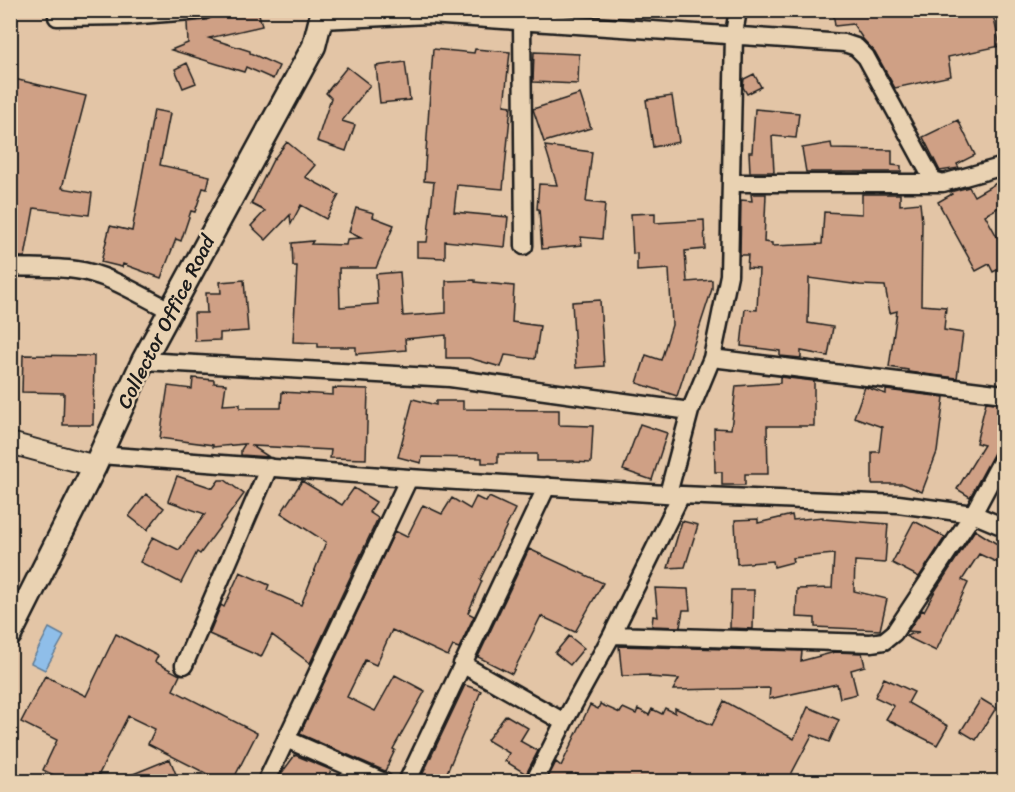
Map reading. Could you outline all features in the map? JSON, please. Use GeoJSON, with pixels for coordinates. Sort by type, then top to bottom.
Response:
{"type":"FeatureCollection","features":[{"type":"Feature","properties":{"kind":"main road","name":"Collector Office Road"},"geometry":{"type":"LineString","coordinates":[[10,635],[98,461],[143,361],[314,46],[322,15]]}},
{"type":"Feature","properties":{"kind":"street"},"geometry":{"type":"LineString","coordinates":[[57,17],[127,16],[205,10]]}},
{"type":"Feature","properties":{"kind":"street"},"geometry":{"type":"LineString","coordinates":[[534,782],[612,635],[674,494],[690,411],[712,358],[729,275],[734,34],[738,10]]}},
{"type":"Feature","properties":{"kind":"street"},"geometry":{"type":"LineString","coordinates":[[322,15],[429,15],[844,43],[856,47],[866,57],[933,180],[943,183]]}},
{"type":"Feature","properties":{"kind":"street"},"geometry":{"type":"LineString","coordinates":[[522,21],[524,246]]}},
{"type":"Feature","properties":{"kind":"street"},"geometry":{"type":"LineString","coordinates":[[732,183],[943,183],[1005,166]]}},
{"type":"Feature","properties":{"kind":"street"},"geometry":{"type":"LineString","coordinates":[[10,267],[76,270],[91,273],[170,310]]}},
{"type":"Feature","properties":{"kind":"street"},"geometry":{"type":"LineString","coordinates":[[712,358],[1005,394]]}},
{"type":"Feature","properties":{"kind":"street"},"geometry":{"type":"LineString","coordinates":[[143,361],[450,378],[690,411]]}},
{"type":"Feature","properties":{"kind":"street"},"geometry":{"type":"LineString","coordinates":[[10,443],[98,461],[269,467],[674,494],[897,504],[973,514],[1005,527]]}},
{"type":"Feature","properties":{"kind":"street"},"geometry":{"type":"LineString","coordinates":[[612,635],[872,643],[884,641],[894,633],[973,514],[1005,456]]}},
{"type":"Feature","properties":{"kind":"street"},"geometry":{"type":"LineString","coordinates":[[184,665],[269,467]]}},
{"type":"Feature","properties":{"kind":"street"},"geometry":{"type":"LineString","coordinates":[[266,782],[409,478]]}},
{"type":"Feature","properties":{"kind":"street"},"geometry":{"type":"LineString","coordinates":[[407,782],[547,486]]}},
{"type":"Feature","properties":{"kind":"street"},"geometry":{"type":"LineString","coordinates":[[462,664],[564,722]]}},
{"type":"Feature","properties":{"kind":"street"},"geometry":{"type":"LineString","coordinates":[[286,739],[384,782]]}},
{"type":"Feature","properties":{"kind":"water"},"geometry":{"type":"Polygon","coordinates":[[[49,628],[64,636],[45,670],[31,663],[49,628]]]}},
{"type":"Feature","properties":{"kind":"building"},"geometry":{"type":"Polygon","coordinates":[[[258,10],[262,26],[209,38],[250,51],[279,66],[273,79],[246,67],[244,72],[171,50],[188,43],[187,22],[206,20],[215,13],[241,15],[258,10]]]}},
{"type":"Feature","properties":{"kind":"building"},"geometry":{"type":"Polygon","coordinates":[[[833,10],[992,10],[1000,46],[948,57],[951,76],[895,88],[875,52],[853,24],[835,26],[833,10]]]}},
{"type":"Feature","properties":{"kind":"building"},"geometry":{"type":"Polygon","coordinates":[[[433,49],[474,53],[475,49],[510,52],[504,105],[511,106],[503,189],[457,185],[454,212],[508,217],[505,247],[445,241],[445,258],[417,257],[417,242],[427,242],[434,182],[424,181],[433,49]]]}},
{"type":"Feature","properties":{"kind":"building"},"geometry":{"type":"Polygon","coordinates":[[[534,52],[579,54],[578,84],[533,82],[534,52]]]}},
{"type":"Feature","properties":{"kind":"building"},"geometry":{"type":"Polygon","coordinates":[[[405,62],[410,100],[380,103],[376,66],[405,62]]]}},
{"type":"Feature","properties":{"kind":"building"},"geometry":{"type":"Polygon","coordinates":[[[187,63],[196,83],[183,88],[175,69],[187,63]]]}},
{"type":"Feature","properties":{"kind":"building"},"geometry":{"type":"Polygon","coordinates":[[[347,67],[370,85],[342,121],[355,125],[346,151],[317,141],[331,98],[326,93],[347,67]]]}},
{"type":"Feature","properties":{"kind":"building"},"geometry":{"type":"Polygon","coordinates":[[[754,74],[761,87],[747,94],[743,87],[744,79],[754,74]]]}},
{"type":"Feature","properties":{"kind":"building"},"geometry":{"type":"Polygon","coordinates":[[[10,78],[86,96],[62,188],[92,193],[89,215],[34,208],[25,257],[10,257],[10,78]]]}},
{"type":"Feature","properties":{"kind":"building"},"geometry":{"type":"Polygon","coordinates":[[[580,94],[591,128],[544,142],[533,109],[580,94]]]}},
{"type":"Feature","properties":{"kind":"building"},"geometry":{"type":"Polygon","coordinates":[[[672,96],[679,142],[653,147],[646,100],[672,96]]]}},
{"type":"Feature","properties":{"kind":"building"},"geometry":{"type":"Polygon","coordinates":[[[755,109],[799,113],[796,138],[772,136],[774,172],[750,172],[749,152],[752,152],[755,109]]]}},
{"type":"Feature","properties":{"kind":"building"},"geometry":{"type":"Polygon","coordinates":[[[154,110],[170,113],[160,165],[210,176],[207,189],[203,188],[195,212],[191,211],[181,241],[176,239],[161,278],[123,264],[122,267],[101,262],[110,226],[132,231],[154,110]]]}},
{"type":"Feature","properties":{"kind":"building"},"geometry":{"type":"Polygon","coordinates":[[[958,120],[975,155],[957,164],[959,168],[940,171],[923,137],[958,120]]]}},
{"type":"Feature","properties":{"kind":"building"},"geometry":{"type":"Polygon","coordinates":[[[287,142],[315,165],[305,177],[339,195],[326,219],[301,205],[291,224],[290,215],[266,240],[251,226],[265,211],[251,204],[273,160],[287,142]]]}},
{"type":"Feature","properties":{"kind":"building"},"geometry":{"type":"Polygon","coordinates":[[[831,143],[832,149],[892,150],[892,165],[901,166],[901,172],[806,172],[802,148],[831,143]]]}},
{"type":"Feature","properties":{"kind":"building"},"geometry":{"type":"Polygon","coordinates":[[[545,146],[592,152],[586,202],[605,204],[602,239],[581,237],[582,245],[542,249],[539,209],[537,209],[539,184],[557,185],[545,146]]]}},
{"type":"Feature","properties":{"kind":"building"},"geometry":{"type":"Polygon","coordinates":[[[1005,178],[1005,204],[985,215],[1005,251],[1005,266],[993,272],[989,264],[976,271],[938,202],[952,194],[950,192],[969,187],[974,196],[1005,178]]]}},
{"type":"Feature","properties":{"kind":"building"},"geometry":{"type":"Polygon","coordinates":[[[751,194],[766,194],[764,242],[772,243],[772,246],[822,244],[824,212],[862,214],[862,194],[900,194],[900,205],[920,203],[922,222],[921,305],[946,307],[944,330],[963,333],[957,378],[908,372],[908,370],[889,367],[897,311],[890,313],[885,286],[809,278],[808,323],[833,327],[828,356],[801,351],[801,358],[780,356],[780,351],[741,346],[745,309],[757,310],[759,269],[747,268],[748,255],[740,255],[741,200],[752,201],[751,194]]]}},
{"type":"Feature","properties":{"kind":"building"},"geometry":{"type":"Polygon","coordinates":[[[356,208],[374,213],[373,217],[394,225],[376,268],[339,268],[340,307],[378,304],[376,274],[400,272],[403,316],[446,313],[446,281],[475,280],[475,282],[514,286],[512,322],[540,326],[535,359],[505,355],[501,367],[469,358],[446,358],[446,335],[405,339],[406,350],[356,354],[356,347],[318,347],[318,343],[293,342],[297,266],[293,266],[292,243],[313,241],[311,244],[346,245],[347,239],[361,238],[349,232],[356,208]]]}},
{"type":"Feature","properties":{"kind":"building"},"geometry":{"type":"Polygon","coordinates":[[[655,213],[655,223],[704,220],[705,249],[685,251],[687,282],[712,280],[712,289],[677,396],[637,383],[646,355],[661,360],[672,325],[669,269],[637,271],[637,253],[633,254],[631,214],[655,213]]]}},
{"type":"Feature","properties":{"kind":"building"},"geometry":{"type":"Polygon","coordinates":[[[244,280],[248,331],[220,333],[220,340],[195,341],[194,313],[207,313],[206,293],[221,293],[220,282],[244,280]]]}},
{"type":"Feature","properties":{"kind":"building"},"geometry":{"type":"Polygon","coordinates":[[[600,300],[604,366],[576,368],[572,302],[600,300]]]}},
{"type":"Feature","properties":{"kind":"building"},"geometry":{"type":"Polygon","coordinates":[[[23,355],[94,356],[93,425],[63,425],[64,393],[22,392],[23,355]]]}},
{"type":"Feature","properties":{"kind":"building"},"geometry":{"type":"Polygon","coordinates":[[[780,377],[814,381],[814,426],[767,426],[768,474],[745,474],[745,485],[722,485],[722,472],[715,472],[714,428],[731,429],[736,386],[780,383],[780,377]]]}},
{"type":"Feature","properties":{"kind":"building"},"geometry":{"type":"Polygon","coordinates":[[[193,378],[226,384],[223,405],[240,404],[240,408],[281,408],[282,392],[333,395],[333,388],[368,389],[366,459],[330,458],[331,450],[252,446],[269,457],[241,455],[245,444],[213,447],[213,445],[160,438],[168,386],[192,389],[193,378]]]}},
{"type":"Feature","properties":{"kind":"building"},"geometry":{"type":"Polygon","coordinates":[[[865,387],[886,394],[886,390],[944,397],[937,452],[922,492],[903,484],[872,484],[872,452],[879,452],[882,427],[854,417],[865,387]]]}},
{"type":"Feature","properties":{"kind":"building"},"geometry":{"type":"Polygon","coordinates":[[[413,399],[436,405],[436,401],[463,401],[463,409],[559,410],[559,425],[593,426],[591,463],[537,461],[537,454],[498,454],[498,463],[482,463],[482,458],[422,457],[421,463],[398,457],[413,399]]]}},
{"type":"Feature","properties":{"kind":"building"},"geometry":{"type":"Polygon","coordinates":[[[986,402],[1005,404],[1005,446],[995,451],[970,497],[957,489],[984,445],[976,443],[986,402]]]}},
{"type":"Feature","properties":{"kind":"building"},"geometry":{"type":"Polygon","coordinates":[[[640,424],[667,433],[652,480],[623,470],[640,424]]]}},
{"type":"Feature","properties":{"kind":"building"},"geometry":{"type":"Polygon","coordinates":[[[177,476],[213,488],[219,480],[225,480],[244,494],[200,554],[197,552],[181,583],[140,562],[153,537],[179,550],[205,514],[168,501],[177,476]]]}},
{"type":"Feature","properties":{"kind":"building"},"geometry":{"type":"Polygon","coordinates":[[[302,481],[342,505],[354,488],[376,502],[369,512],[378,518],[310,663],[272,635],[261,657],[209,634],[221,605],[224,607],[240,572],[269,585],[267,590],[301,605],[326,542],[281,513],[302,481]]]}},
{"type":"Feature","properties":{"kind":"building"},"geometry":{"type":"Polygon","coordinates":[[[146,494],[164,508],[147,530],[129,516],[146,494]]]}},
{"type":"Feature","properties":{"kind":"building"},"geometry":{"type":"Polygon","coordinates":[[[476,497],[486,502],[489,497],[515,509],[480,580],[482,581],[468,613],[474,616],[459,648],[453,646],[448,656],[392,630],[376,665],[365,660],[347,697],[375,711],[395,675],[425,691],[393,749],[395,750],[385,771],[300,734],[395,531],[407,537],[423,505],[442,514],[452,498],[470,509],[476,497]]]}},
{"type":"Feature","properties":{"kind":"building"},"geometry":{"type":"Polygon","coordinates":[[[792,515],[793,520],[823,517],[823,519],[888,524],[885,563],[855,561],[854,591],[887,599],[880,630],[815,627],[815,618],[796,617],[797,589],[832,588],[834,554],[792,558],[793,562],[774,567],[773,561],[737,564],[735,520],[758,519],[758,523],[792,515]]]}},
{"type":"Feature","properties":{"kind":"building"},"geometry":{"type":"Polygon","coordinates":[[[682,521],[698,525],[685,567],[668,568],[682,521]]]}},
{"type":"Feature","properties":{"kind":"building"},"geometry":{"type":"Polygon","coordinates":[[[914,521],[945,537],[919,577],[892,563],[914,521]]]}},
{"type":"Feature","properties":{"kind":"building"},"geometry":{"type":"Polygon","coordinates":[[[975,530],[1005,549],[1005,566],[979,554],[962,580],[968,583],[936,651],[905,636],[919,632],[908,631],[922,610],[924,611],[975,530]]]}},
{"type":"Feature","properties":{"kind":"building"},"geometry":{"type":"Polygon","coordinates":[[[529,549],[603,583],[575,632],[541,616],[512,674],[478,657],[529,549]]]}},
{"type":"Feature","properties":{"kind":"building"},"geometry":{"type":"Polygon","coordinates":[[[655,588],[688,589],[690,610],[683,610],[680,627],[652,626],[653,616],[658,617],[655,588]]]}},
{"type":"Feature","properties":{"kind":"building"},"geometry":{"type":"Polygon","coordinates":[[[731,590],[754,590],[753,629],[730,628],[731,590]]]}},
{"type":"Feature","properties":{"kind":"building"},"geometry":{"type":"Polygon","coordinates":[[[116,634],[158,656],[155,662],[180,675],[173,690],[257,733],[232,782],[223,782],[148,744],[155,729],[128,716],[95,782],[58,782],[60,778],[43,770],[57,740],[21,722],[45,676],[86,696],[116,634]]]}},
{"type":"Feature","properties":{"kind":"building"},"geometry":{"type":"Polygon","coordinates":[[[569,636],[584,648],[570,665],[555,653],[569,636]]]}},
{"type":"Feature","properties":{"kind":"building"},"geometry":{"type":"Polygon","coordinates":[[[619,646],[802,651],[801,661],[835,652],[862,653],[865,666],[851,670],[857,694],[840,698],[837,684],[769,699],[770,688],[673,690],[679,679],[649,677],[650,675],[622,676],[619,646]]]}},
{"type":"Feature","properties":{"kind":"building"},"geometry":{"type":"Polygon","coordinates":[[[884,678],[914,692],[908,703],[948,726],[937,745],[886,719],[894,706],[875,697],[884,678]]]}},
{"type":"Feature","properties":{"kind":"building"},"geometry":{"type":"Polygon","coordinates":[[[465,685],[481,691],[443,782],[419,782],[465,685]]]}},
{"type":"Feature","properties":{"kind":"building"},"geometry":{"type":"Polygon","coordinates":[[[981,699],[996,708],[976,740],[961,731],[981,699]]]}},
{"type":"Feature","properties":{"kind":"building"},"geometry":{"type":"Polygon","coordinates":[[[724,701],[794,739],[808,707],[839,720],[829,742],[812,735],[787,782],[591,782],[575,774],[588,782],[546,782],[556,762],[561,766],[590,705],[598,709],[600,704],[620,713],[623,708],[636,714],[638,709],[649,715],[652,709],[662,714],[665,708],[675,713],[675,708],[712,725],[724,701]]]}},
{"type":"Feature","properties":{"kind":"building"},"geometry":{"type":"Polygon","coordinates":[[[506,715],[528,728],[520,741],[538,751],[526,774],[505,761],[509,753],[487,740],[506,715]]]}},
{"type":"Feature","properties":{"kind":"building"},"geometry":{"type":"Polygon","coordinates":[[[295,755],[331,770],[326,782],[292,782],[281,774],[295,755]]]}},
{"type":"Feature","properties":{"kind":"building"},"geometry":{"type":"Polygon","coordinates":[[[170,759],[179,782],[116,782],[116,781],[170,759]]]}}]}
